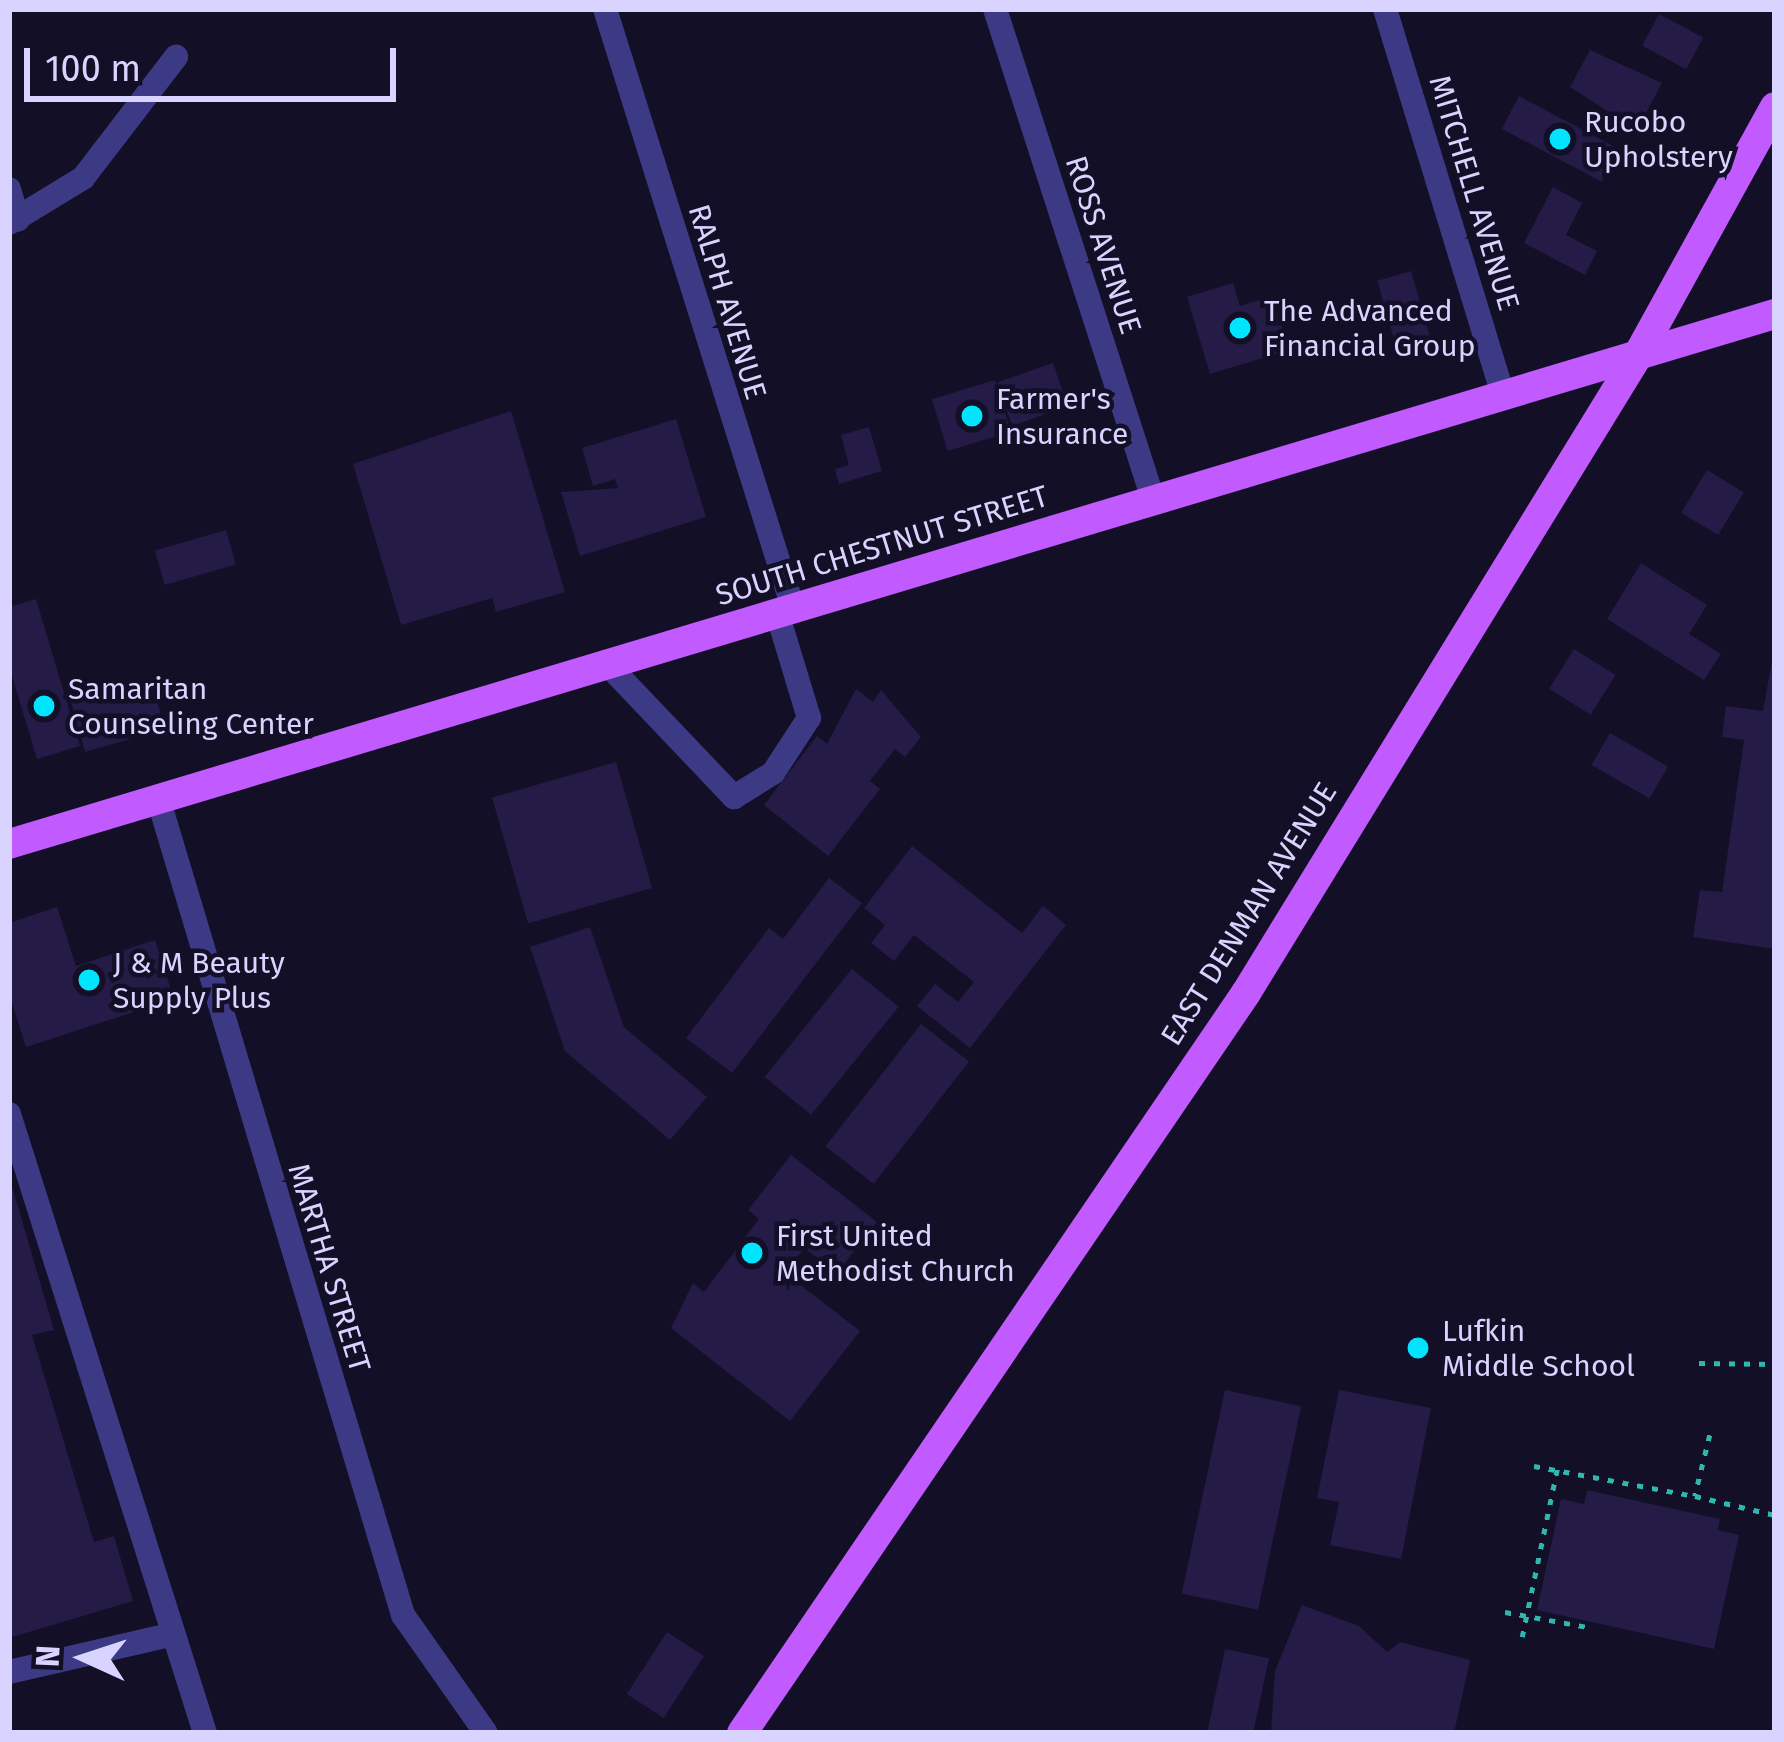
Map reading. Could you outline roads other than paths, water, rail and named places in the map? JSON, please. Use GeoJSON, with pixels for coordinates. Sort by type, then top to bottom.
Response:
{"type":"FeatureCollection","features":[{"type":"Feature","properties":{"kind":"main road","name":"EAST DENMAN AVENUE"},"geometry":{"type":"LineString","coordinates":[[742,1733],[1246,993],[1638,355],[1775,107]]}},
{"type":"Feature","properties":{"kind":"main road","name":"SOUTH CHESTNUT STREET"},"geometry":{"type":"LineString","coordinates":[[9,844],[1775,314]]}},
{"type":"Feature","properties":{"kind":"street","name":"RALPH AVENUE"},"geometry":{"type":"LineString","coordinates":[[605,9],[786,614],[809,718],[773,773],[734,797],[610,667]]}},
{"type":"Feature","properties":{"kind":"street","name":"ROSS AVENUE"},"geometry":{"type":"LineString","coordinates":[[995,9],[1153,500]]}},
{"type":"Feature","properties":{"kind":"street","name":"MITCHELL AVENUE"},"geometry":{"type":"LineString","coordinates":[[1385,9],[1503,395]]}},
{"type":"Feature","properties":{"kind":"street"},"geometry":{"type":"LineString","coordinates":[[9,189],[14,222],[83,178],[176,57]]}},
{"type":"Feature","properties":{"kind":"street","name":"MARTHA STREET"},"geometry":{"type":"LineString","coordinates":[[158,798],[403,1616],[486,1733]]}},
{"type":"Feature","properties":{"kind":"street"},"geometry":{"type":"LineString","coordinates":[[9,1114],[205,1733]]}},
{"type":"Feature","properties":{"kind":"street"},"geometry":{"type":"LineString","coordinates":[[9,1672],[173,1634]]}},
{"type":"Feature","properties":{"kind":"place","name":"Rucobo Upholstery"},"geometry":{"type":"Point","coordinates":[1560,139]}},
{"type":"Feature","properties":{"kind":"place","name":"The Advanced Financial Group"},"geometry":{"type":"Point","coordinates":[1240,328]}},
{"type":"Feature","properties":{"kind":"place","name":"Farmer's Insurance"},"geometry":{"type":"Point","coordinates":[972,416]}},
{"type":"Feature","properties":{"kind":"place","name":"Samaritan Counseling Center"},"geometry":{"type":"Point","coordinates":[44,706]}},
{"type":"Feature","properties":{"kind":"place","name":"J & M Beauty Supply Plus"},"geometry":{"type":"Point","coordinates":[89,980]}},
{"type":"Feature","properties":{"kind":"place","name":"First United Methodist Church"},"geometry":{"type":"Point","coordinates":[752,1253]}},
{"type":"Feature","properties":{"kind":"place","name":"Lufkin Middle School"},"geometry":{"type":"Point","coordinates":[1418,1348]}}]}
